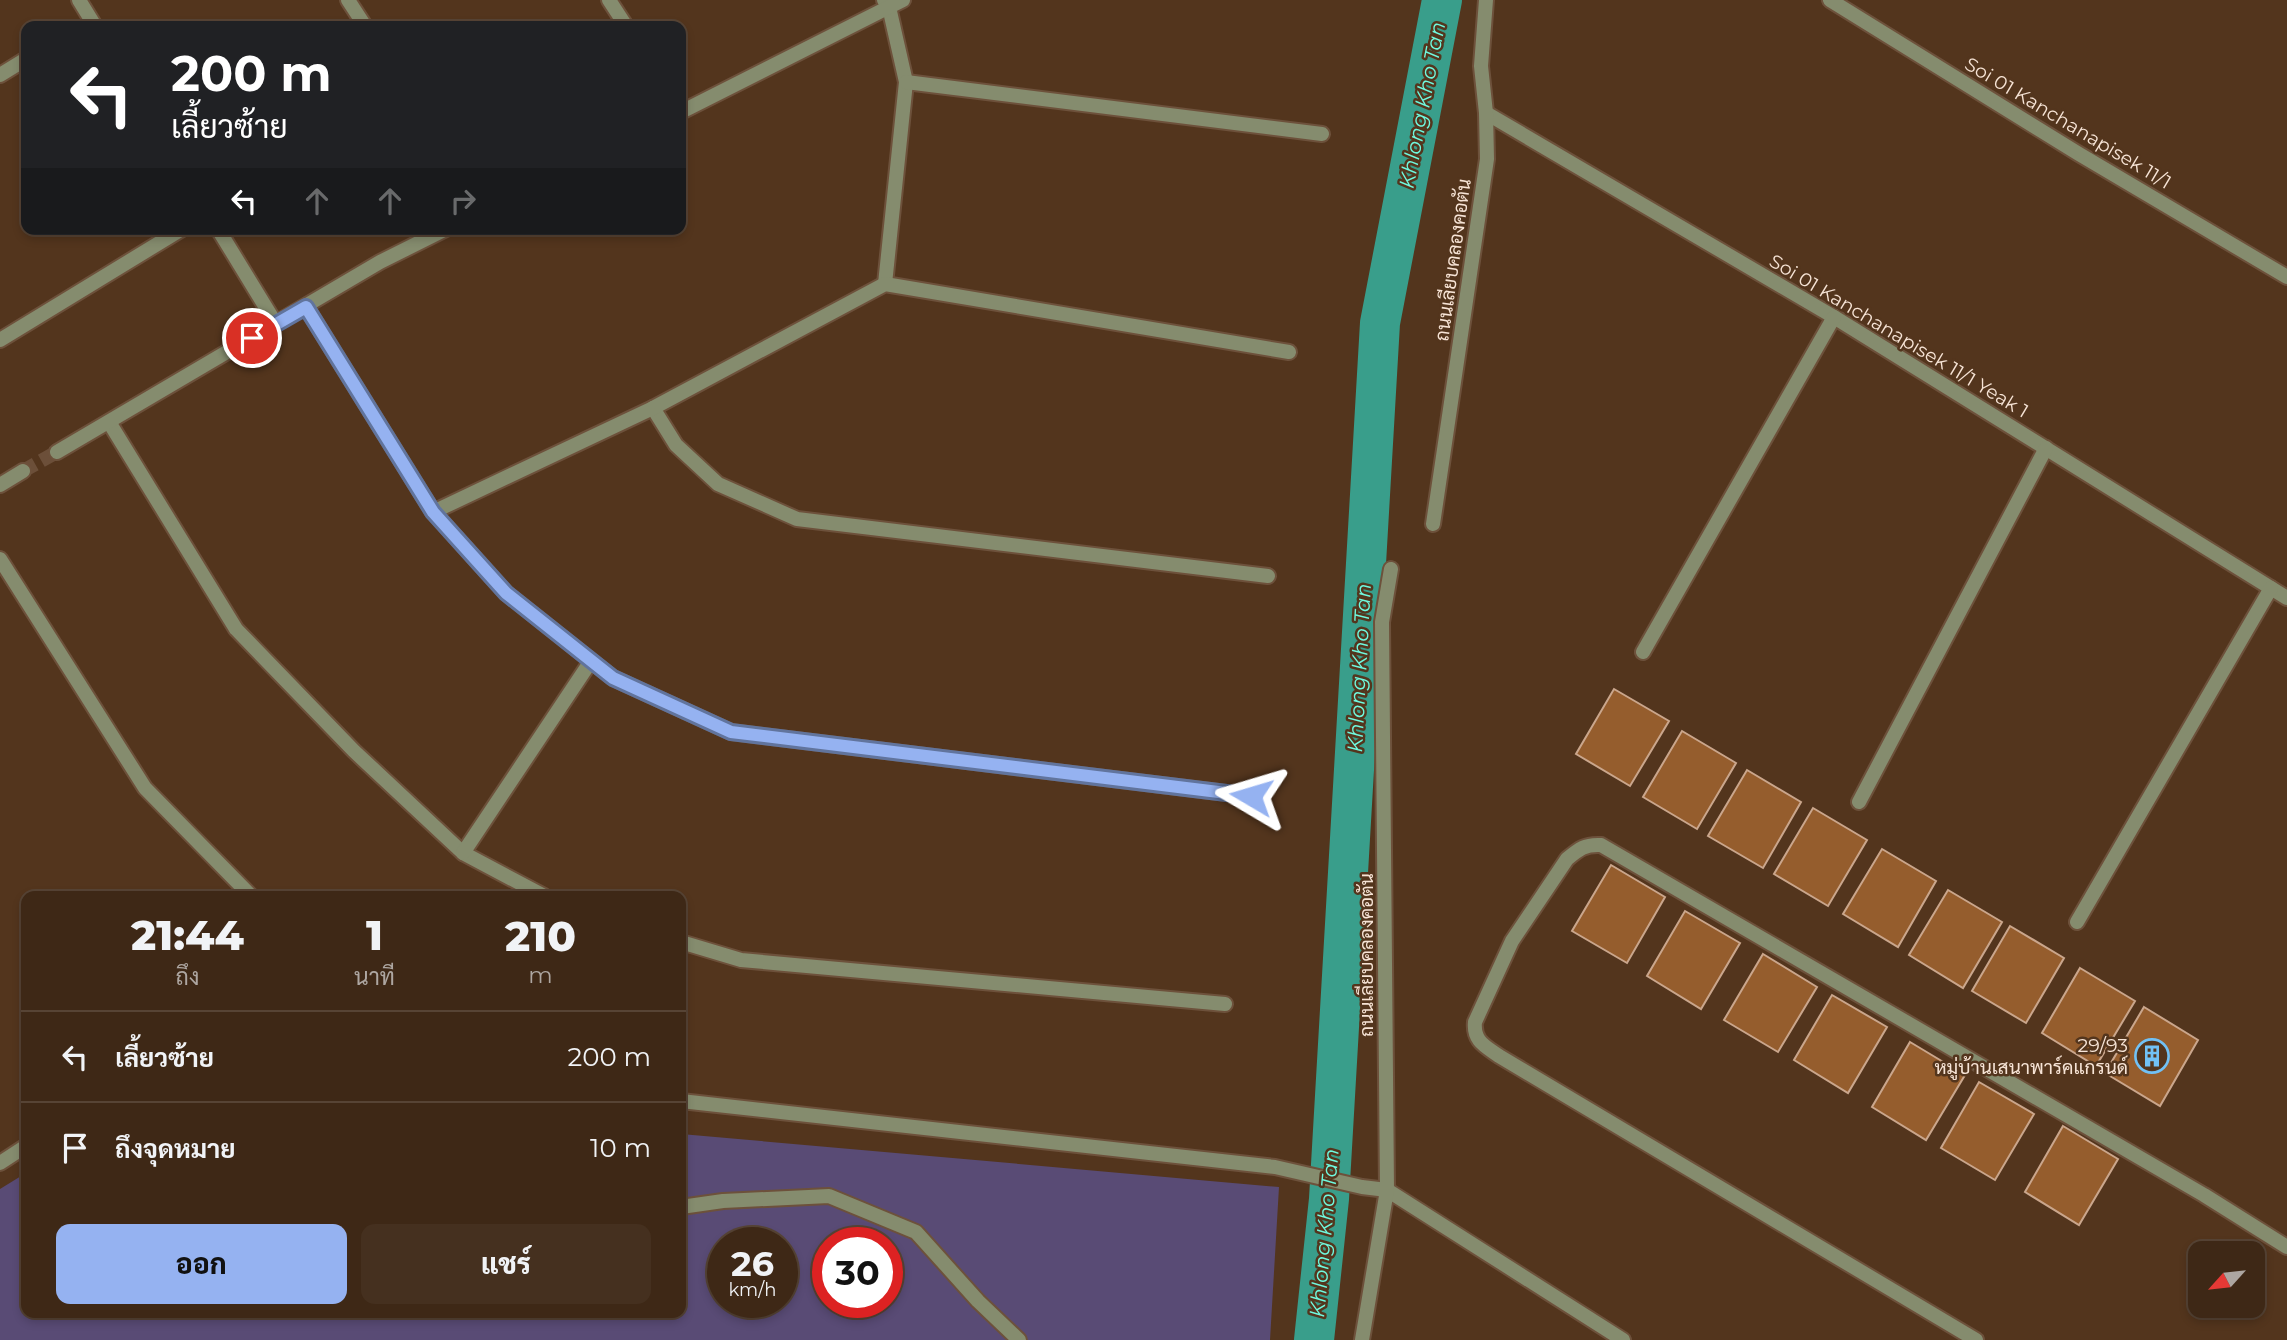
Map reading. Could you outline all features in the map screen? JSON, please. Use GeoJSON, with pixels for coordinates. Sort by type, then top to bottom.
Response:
{"type":"FeatureCollection","features":[{"type":"Feature","properties":{"kind":"street"},"geometry":{"type":"LineString","coordinates":[[79,0],[87,21]]}},
{"type":"Feature","properties":{"kind":"street"},"geometry":{"type":"LineString","coordinates":[[348,0],[362,21]]}},
{"type":"Feature","properties":{"kind":"street"},"geometry":{"type":"LineString","coordinates":[[609,0],[623,21]]}},
{"type":"Feature","properties":{"kind":"street"},"geometry":{"type":"LineString","coordinates":[[686,109],[886,4],[903,0]]}},
{"type":"Feature","properties":{"kind":"street","name":"ถนนเลียบคลองคอตัน"},"geometry":{"type":"LineString","coordinates":[[1433,524],[1487,159],[1481,66],[1486,0]]}},
{"type":"Feature","properties":{"kind":"street","name":"Soi 01 Kanchanapisek 11/1"},"geometry":{"type":"LineString","coordinates":[[1830,0],[2079,154],[2287,276]]}},
{"type":"Feature","properties":{"kind":"street"},"geometry":{"type":"LineString","coordinates":[[885,284],[906,82],[886,4]]}},
{"type":"Feature","properties":{"kind":"street"},"geometry":{"type":"LineString","coordinates":[[0,75],[21,62]]}},
{"type":"Feature","properties":{"kind":"street"},"geometry":{"type":"LineString","coordinates":[[906,82],[1322,134]]}},
{"type":"Feature","properties":{"kind":"street","name":"Soi 01 Kanchanapisek 11/1 Yeak 1"},"geometry":{"type":"LineString","coordinates":[[1486,113],[1834,317],[2287,598]]}},
{"type":"Feature","properties":{"kind":"street"},"geometry":{"type":"LineString","coordinates":[[0,340],[172,235]]}},
{"type":"Feature","properties":{"kind":"street"},"geometry":{"type":"LineString","coordinates":[[222,235],[276,324]]}},
{"type":"Feature","properties":{"kind":"street"},"geometry":{"type":"LineString","coordinates":[[57,452],[380,262],[434,235]]}},
{"type":"Feature","properties":{"kind":"street"},"geometry":{"type":"LineString","coordinates":[[433,512],[653,408],[885,284],[1289,352]]}},
{"type":"Feature","properties":{"kind":"street"},"geometry":{"type":"LineString","coordinates":[[306,307],[433,512],[506,593],[613,678],[731,732],[1251,796]]}},
{"type":"Feature","properties":{"kind":"street"},"geometry":{"type":"LineString","coordinates":[[1643,652],[1834,317]]}},
{"type":"Feature","properties":{"kind":"street"},"geometry":{"type":"LineString","coordinates":[[653,408],[676,445],[718,484],[797,519],[1268,576]]}},
{"type":"Feature","properties":{"kind":"street"},"geometry":{"type":"LineString","coordinates":[[109,422],[236,629],[354,751],[463,853],[535,891]]}},
{"type":"Feature","properties":{"kind":"street"},"geometry":{"type":"LineString","coordinates":[[1859,802],[2046,448]]}},
{"type":"Feature","properties":{"kind":"street"},"geometry":{"type":"LineString","coordinates":[[0,485],[23,471]]}},
{"type":"Feature","properties":{"kind":"street"},"geometry":{"type":"LineString","coordinates":[[0,559],[145,788],[246,891]]}},
{"type":"Feature","properties":{"kind":"street","name":"ถนนเลียบคลองคอตัน"},"geometry":{"type":"LineString","coordinates":[[1362,1340],[1387,1190],[1382,622],[1391,569]]}},
{"type":"Feature","properties":{"kind":"street"},"geometry":{"type":"LineString","coordinates":[[2077,922],[2271,588]]}},
{"type":"Feature","properties":{"kind":"street"},"geometry":{"type":"LineString","coordinates":[[463,853],[591,661]]}},
{"type":"Feature","properties":{"kind":"street"},"geometry":{"type":"LineString","coordinates":[[1976,1340],[1477,1040],[1474,1032],[1475,1021],[1512,941],[1567,859],[1580,848],[1584,845],[1601,845],[2204,1195],[2287,1247]]}},
{"type":"Feature","properties":{"kind":"street"},"geometry":{"type":"LineString","coordinates":[[686,944],[741,960],[1225,1004]]}},
{"type":"Feature","properties":{"kind":"street"},"geometry":{"type":"LineString","coordinates":[[686,1102],[1275,1167],[1387,1190],[1623,1340]]}},
{"type":"Feature","properties":{"kind":"street"},"geometry":{"type":"LineString","coordinates":[[0,1163],[21,1149]]}},
{"type":"Feature","properties":{"kind":"street"},"geometry":{"type":"LineString","coordinates":[[686,1206],[723,1201],[829,1196],[916,1232],[978,1301],[1019,1340]]}},
{"type":"Feature","properties":{"kind":"shaded area"},"geometry":{"type":"Polygon","coordinates":[[[686,1134],[1279,1187],[1270,1340],[0,1340],[0,1189],[21,1176],[21,1318],[686,1318],[686,1134]]]}},
{"type":"Feature","properties":{"kind":"building"},"geometry":{"type":"Polygon","coordinates":[[[1614,689],[1669,721],[1630,786],[1576,754],[1614,689]]]}},
{"type":"Feature","properties":{"kind":"building"},"geometry":{"type":"Polygon","coordinates":[[[1682,731],[1736,763],[1697,829],[1643,797],[1682,731]]]}},
{"type":"Feature","properties":{"kind":"building"},"geometry":{"type":"Polygon","coordinates":[[[1747,770],[1801,802],[1763,868],[1708,836],[1747,770]]]}},
{"type":"Feature","properties":{"kind":"building"},"geometry":{"type":"Polygon","coordinates":[[[1813,808],[1867,840],[1828,906],[1774,874],[1813,808]]]}},
{"type":"Feature","properties":{"kind":"building"},"geometry":{"type":"Polygon","coordinates":[[[1882,849],[1936,881],[1898,947],[1843,914],[1882,849]]]}},
{"type":"Feature","properties":{"kind":"building"},"geometry":{"type":"Polygon","coordinates":[[[1611,865],[1665,897],[1627,963],[1572,931],[1611,865]]]}},
{"type":"Feature","properties":{"kind":"building"},"geometry":{"type":"Polygon","coordinates":[[[1948,890],[2002,922],[1963,988],[1909,955],[1948,890]]]}},
{"type":"Feature","properties":{"kind":"building"},"geometry":{"type":"Polygon","coordinates":[[[1685,911],[1740,943],[1701,1009],[1647,976],[1685,911]]]}},
{"type":"Feature","properties":{"kind":"building"},"geometry":{"type":"Polygon","coordinates":[[[2010,926],[2064,958],[2026,1023],[1972,991],[2010,926]]]}},
{"type":"Feature","properties":{"kind":"building"},"geometry":{"type":"Polygon","coordinates":[[[1763,954],[1817,987],[1778,1052],[1724,1020],[1763,954]]]}},
{"type":"Feature","properties":{"kind":"building"},"geometry":{"type":"Polygon","coordinates":[[[2080,968],[2135,1001],[2096,1066],[2042,1033],[2080,968]]]}},
{"type":"Feature","properties":{"kind":"building"},"geometry":{"type":"Polygon","coordinates":[[[1832,995],[1887,1027],[1848,1093],[1794,1060],[1832,995]]]}},
{"type":"Feature","properties":{"kind":"building","name":"29/93 หมู่บ้านเสนาพาร์คแกรนด์"},"geometry":{"type":"Polygon","coordinates":[[[2144,1007],[2198,1040],[2160,1106],[2105,1073],[2144,1007]]]}},
{"type":"Feature","properties":{"kind":"building"},"geometry":{"type":"Polygon","coordinates":[[[1910,1042],[1965,1075],[1926,1140],[1872,1107],[1910,1042]]]}},
{"type":"Feature","properties":{"kind":"building"},"geometry":{"type":"Polygon","coordinates":[[[1979,1082],[2034,1114],[1995,1180],[1941,1148],[1979,1082]]]}},
{"type":"Feature","properties":{"kind":"building"},"geometry":{"type":"Polygon","coordinates":[[[2063,1126],[2118,1159],[2079,1225],[2025,1192],[2063,1126]]]}},
{"type":"Feature","properties":{"kind":"waterway","name":"Khlong Kho Tan"},"geometry":{"type":"LineString","coordinates":[[1314,1340],[1329,1199],[1380,323],[1442,0]]}},
{"type":"Feature","properties":{"kind":"tunnel"},"geometry":{"type":"LineString","coordinates":[[23,471],[57,452]]}},
{"type":"Feature","properties":{"kind":"place","name":"29/93 หมู่บ้านเสนาพาร์คแกรนด์"},"geometry":{"type":"Point","coordinates":[2152,1056]}},
{"type":"Feature","properties":{"kind":"route"},"geometry":{"type":"LineString","coordinates":[[252,338],[306,307],[433,512],[506,593],[613,678],[731,732],[1251,796]]}}]}
